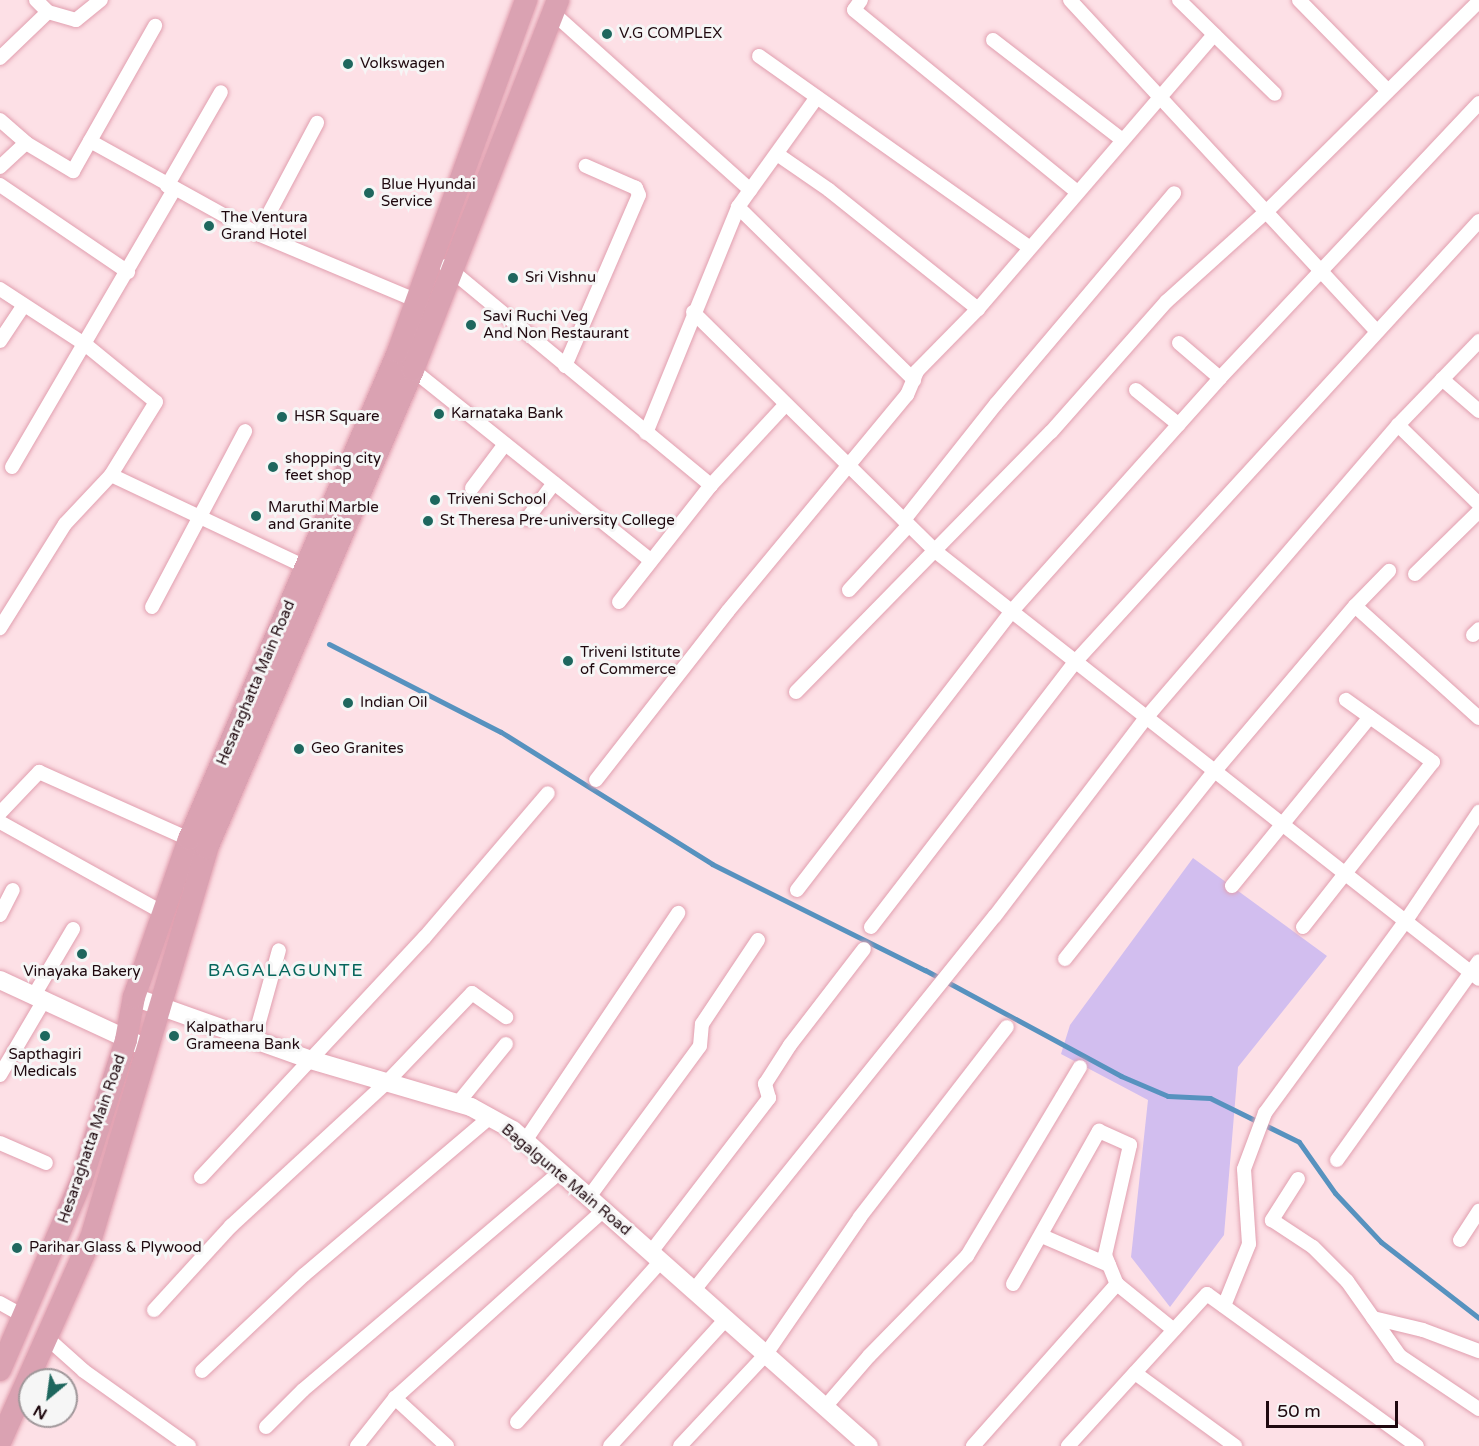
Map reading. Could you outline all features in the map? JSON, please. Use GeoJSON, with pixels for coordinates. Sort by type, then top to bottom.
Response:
{"type":"FeatureCollection","features":[{"type":"Feature","properties":{"kind":"main road","name":"Hesaraghatta Main Road"},"geometry":{"type":"LineString","coordinates":[[314,570],[413,370],[441,263],[526,0]]}},
{"type":"Feature","properties":{"kind":"main road","name":"Hesaraghatta Main Road"},"geometry":{"type":"LineString","coordinates":[[0,1370],[25,1317],[81,1182],[126,1040],[134,997],[162,912],[198,844],[314,570],[417,302],[441,263],[555,7]]}},
{"type":"Feature","properties":{"kind":"main road","name":"Hesaraghatta Main Road"},"geometry":{"type":"LineString","coordinates":[[0,1442],[91,1238],[162,1007],[198,844]]}},
{"type":"Feature","properties":{"kind":"street"},"geometry":{"type":"LineString","coordinates":[[36,0],[48,12],[76,20],[101,0]]}},
{"type":"Feature","properties":{"kind":"street"},"geometry":{"type":"LineString","coordinates":[[861,0],[854,10],[1076,191]]}},
{"type":"Feature","properties":{"kind":"street"},"geometry":{"type":"LineString","coordinates":[[1070,0],[1268,210],[1376,331]]}},
{"type":"Feature","properties":{"kind":"street"},"geometry":{"type":"LineString","coordinates":[[1179,0],[1275,94]]}},
{"type":"Feature","properties":{"kind":"street"},"geometry":{"type":"LineString","coordinates":[[1299,0],[1388,91]]}},
{"type":"Feature","properties":{"kind":"street"},"geometry":{"type":"LineString","coordinates":[[796,692],[1051,432],[1167,301],[1268,210],[1479,1]]}},
{"type":"Feature","properties":{"kind":"street"},"geometry":{"type":"LineString","coordinates":[[555,7],[750,190]]}},
{"type":"Feature","properties":{"kind":"street"},"geometry":{"type":"LineString","coordinates":[[0,58],[48,12]]}},
{"type":"Feature","properties":{"kind":"street"},"geometry":{"type":"LineString","coordinates":[[0,120],[26,142],[73,171],[155,26]]}},
{"type":"Feature","properties":{"kind":"street"},"geometry":{"type":"LineString","coordinates":[[596,780],[847,465],[907,394],[914,380],[978,309],[1159,94],[1214,34]]}},
{"type":"Feature","properties":{"kind":"street"},"geometry":{"type":"LineString","coordinates":[[993,40],[1121,139]]}},
{"type":"Feature","properties":{"kind":"street"},"geometry":{"type":"LineString","coordinates":[[759,56],[1029,247]]}},
{"type":"Feature","properties":{"kind":"street"},"geometry":{"type":"LineString","coordinates":[[12,467],[87,345],[128,272],[221,92]]}},
{"type":"Feature","properties":{"kind":"street"},"geometry":{"type":"LineString","coordinates":[[646,433],[693,312],[738,207],[817,97]]}},
{"type":"Feature","properties":{"kind":"street"},"geometry":{"type":"LineString","coordinates":[[797,890],[1011,612],[1220,378],[1479,102]]}},
{"type":"Feature","properties":{"kind":"street"},"geometry":{"type":"LineString","coordinates":[[258,234],[317,123]]}},
{"type":"Feature","properties":{"kind":"street"},"geometry":{"type":"LineString","coordinates":[[90,141],[170,188],[258,234],[417,302]]}},
{"type":"Feature","properties":{"kind":"street"},"geometry":{"type":"LineString","coordinates":[[0,167],[26,142]]}},
{"type":"Feature","properties":{"kind":"street"},"geometry":{"type":"LineString","coordinates":[[777,154],[830,190],[978,309]]}},
{"type":"Feature","properties":{"kind":"street"},"geometry":{"type":"LineString","coordinates":[[566,366],[639,195],[636,188],[586,166]]}},
{"type":"Feature","properties":{"kind":"street"},"geometry":{"type":"LineString","coordinates":[[0,185],[128,272]]}},
{"type":"Feature","properties":{"kind":"street"},"geometry":{"type":"LineString","coordinates":[[849,590],[1174,193]]}},
{"type":"Feature","properties":{"kind":"street"},"geometry":{"type":"LineString","coordinates":[[738,207],[914,380]]}},
{"type":"Feature","properties":{"kind":"street"},"geometry":{"type":"LineString","coordinates":[[871,927],[1075,662],[1479,221]]}},
{"type":"Feature","properties":{"kind":"street"},"geometry":{"type":"LineString","coordinates":[[441,263],[711,485]]}},
{"type":"Feature","properties":{"kind":"street"},"geometry":{"type":"LineString","coordinates":[[0,289],[87,345],[156,402],[111,475],[65,524],[0,628]]}},
{"type":"Feature","properties":{"kind":"street"},"geometry":{"type":"LineString","coordinates":[[0,341],[24,305]]}},
{"type":"Feature","properties":{"kind":"street"},"geometry":{"type":"LineString","coordinates":[[693,312],[935,551],[1475,977]]}},
{"type":"Feature","properties":{"kind":"street"},"geometry":{"type":"LineString","coordinates":[[694,1290],[996,916],[1146,718],[1398,425],[1479,341]]}},
{"type":"Feature","properties":{"kind":"street"},"geometry":{"type":"LineString","coordinates":[[1179,343],[1220,378]]}},
{"type":"Feature","properties":{"kind":"street"},"geometry":{"type":"LineString","coordinates":[[413,370],[650,560]]}},
{"type":"Feature","properties":{"kind":"street"},"geometry":{"type":"LineString","coordinates":[[1442,379],[1479,411]]}},
{"type":"Feature","properties":{"kind":"street"},"geometry":{"type":"LineString","coordinates":[[1136,390],[1179,425]]}},
{"type":"Feature","properties":{"kind":"street"},"geometry":{"type":"LineString","coordinates":[[619,602],[711,485],[786,404]]}},
{"type":"Feature","properties":{"kind":"street"},"geometry":{"type":"LineString","coordinates":[[1398,425],[1479,504]]}},
{"type":"Feature","properties":{"kind":"street"},"geometry":{"type":"LineString","coordinates":[[152,607],[245,431]]}},
{"type":"Feature","properties":{"kind":"street"},"geometry":{"type":"LineString","coordinates":[[472,488],[505,444]]}},
{"type":"Feature","properties":{"kind":"street"},"geometry":{"type":"LineString","coordinates":[[111,475],[198,518],[314,570]]}},
{"type":"Feature","properties":{"kind":"street"},"geometry":{"type":"LineString","coordinates":[[527,519],[554,483]]}},
{"type":"Feature","properties":{"kind":"street"},"geometry":{"type":"LineString","coordinates":[[1415,574],[1479,511]]}},
{"type":"Feature","properties":{"kind":"street"},"geometry":{"type":"LineString","coordinates":[[1065,959],[1214,772],[1355,606],[1389,571]]}},
{"type":"Feature","properties":{"kind":"street"},"geometry":{"type":"LineString","coordinates":[[1355,606],[1479,718]]}},
{"type":"Feature","properties":{"kind":"street"},"geometry":{"type":"LineString","coordinates":[[1303,927],[1433,762],[1346,700]]}},
{"type":"Feature","properties":{"kind":"street"},"geometry":{"type":"LineString","coordinates":[[1232,886],[1370,717]]}},
{"type":"Feature","properties":{"kind":"street"},"geometry":{"type":"LineString","coordinates":[[0,813],[39,772],[198,844]]}},
{"type":"Feature","properties":{"kind":"street"},"geometry":{"type":"LineString","coordinates":[[201,1177],[311,1060],[548,793]]}},
{"type":"Feature","properties":{"kind":"street"},"geometry":{"type":"LineString","coordinates":[[1224,1306],[1249,1244],[1244,1169],[1265,1113],[1405,922],[1479,812]]}},
{"type":"Feature","properties":{"kind":"street"},"geometry":{"type":"LineString","coordinates":[[0,822],[162,912]]}},
{"type":"Feature","properties":{"kind":"street"},"geometry":{"type":"LineString","coordinates":[[0,915],[13,890]]}},
{"type":"Feature","properties":{"kind":"street"},"geometry":{"type":"LineString","coordinates":[[525,1141],[678,913]]}},
{"type":"Feature","properties":{"kind":"street"},"geometry":{"type":"LineString","coordinates":[[0,1075],[74,929]]}},
{"type":"Feature","properties":{"kind":"street"},"geometry":{"type":"LineString","coordinates":[[588,1197],[700,1046],[702,1024],[758,940]]}},
{"type":"Feature","properties":{"kind":"street"},"geometry":{"type":"LineString","coordinates":[[517,1422],[656,1256],[768,1098],[765,1084],[790,1045],[864,949]]}},
{"type":"Feature","properties":{"kind":"street"},"geometry":{"type":"LineString","coordinates":[[254,1040],[279,950]]}},
{"type":"Feature","properties":{"kind":"street"},"geometry":{"type":"LineString","coordinates":[[1337,1160],[1475,977],[1479,961]]}},
{"type":"Feature","properties":{"kind":"street"},"geometry":{"type":"LineString","coordinates":[[0,980],[126,1040],[150,1047]]}},
{"type":"Feature","properties":{"kind":"street"},"geometry":{"type":"LineString","coordinates":[[154,1310],[231,1226],[387,1082],[472,993],[506,1017]]}},
{"type":"Feature","properties":{"kind":"street","name":"Bagalgunte Main Road"},"geometry":{"type":"LineString","coordinates":[[134,997],[311,1060],[458,1103],[490,1117],[525,1141],[869,1446]]}},
{"type":"Feature","properties":{"kind":"street"},"geometry":{"type":"LineString","coordinates":[[680,1446],[766,1354],[860,1217],[1007,1027]]}},
{"type":"Feature","properties":{"kind":"street"},"geometry":{"type":"LineString","coordinates":[[458,1103],[506,1044]]}},
{"type":"Feature","properties":{"kind":"street"},"geometry":{"type":"LineString","coordinates":[[825,1407],[869,1356],[968,1256],[1080,1067]]}},
{"type":"Feature","properties":{"kind":"street"},"geometry":{"type":"LineString","coordinates":[[202,1371],[304,1275],[490,1117]]}},
{"type":"Feature","properties":{"kind":"street"},"geometry":{"type":"LineString","coordinates":[[1013,1284],[1099,1131],[1130,1145],[1105,1255],[1117,1284],[1174,1330]]}},
{"type":"Feature","properties":{"kind":"street"},"geometry":{"type":"LineString","coordinates":[[0,1143],[46,1163]]}},
{"type":"Feature","properties":{"kind":"street"},"geometry":{"type":"LineString","coordinates":[[266,1427],[303,1390],[560,1172]]}},
{"type":"Feature","properties":{"kind":"street"},"geometry":{"type":"LineString","coordinates":[[1298,1179],[1272,1220],[1313,1247],[1347,1281],[1400,1356],[1479,1409]]}},
{"type":"Feature","properties":{"kind":"street"},"geometry":{"type":"LineString","coordinates":[[357,1446],[395,1398],[604,1210]]}},
{"type":"Feature","properties":{"kind":"street"},"geometry":{"type":"LineString","coordinates":[[1460,1240],[1479,1211]]}},
{"type":"Feature","properties":{"kind":"street"},"geometry":{"type":"LineString","coordinates":[[1042,1236],[1109,1265]]}},
{"type":"Feature","properties":{"kind":"street"},"geometry":{"type":"LineString","coordinates":[[973,1446],[1117,1284]]}},
{"type":"Feature","properties":{"kind":"street"},"geometry":{"type":"LineString","coordinates":[[1068,1446],[1207,1294],[1417,1446]]}},
{"type":"Feature","properties":{"kind":"street"},"geometry":{"type":"LineString","coordinates":[[0,1303],[25,1317]]}},
{"type":"Feature","properties":{"kind":"street"},"geometry":{"type":"LineString","coordinates":[[1372,1318],[1423,1330],[1479,1351]]}},
{"type":"Feature","properties":{"kind":"street"},"geometry":{"type":"LineString","coordinates":[[610,1446],[726,1319]]}},
{"type":"Feature","properties":{"kind":"street"},"geometry":{"type":"LineString","coordinates":[[46,1337],[84,1371],[189,1446]]}},
{"type":"Feature","properties":{"kind":"street"},"geometry":{"type":"LineString","coordinates":[[1135,1372],[1235,1446]]}},
{"type":"Feature","properties":{"kind":"street"},"geometry":{"type":"LineString","coordinates":[[395,1398],[447,1446]]}},
{"type":"Feature","properties":{"kind":"shaded area"},"geometry":{"type":"Polygon","coordinates":[[[1193,858],[1327,956],[1238,1067],[1224,1235],[1170,1307],[1131,1257],[1148,1100],[1061,1054],[1070,1025],[1193,858]]]}},
{"type":"Feature","properties":{"kind":"waterway"},"geometry":{"type":"LineString","coordinates":[[329,644],[501,732],[712,864],[925,970],[1121,1076],[1168,1096],[1210,1098],[1299,1142],[1335,1193],[1381,1242],[1479,1318]]}},
{"type":"Feature","properties":{"kind":"place","name":"V.G COMPLEX"},"geometry":{"type":"Point","coordinates":[607,34]}},
{"type":"Feature","properties":{"kind":"place","name":"Volkswagen"},"geometry":{"type":"Point","coordinates":[348,64]}},
{"type":"Feature","properties":{"kind":"place","name":"Blue Hyundai Service"},"geometry":{"type":"Point","coordinates":[369,193]}},
{"type":"Feature","properties":{"kind":"place","name":"The Ventura Grand Hotel"},"geometry":{"type":"Point","coordinates":[209,226]}},
{"type":"Feature","properties":{"kind":"place","name":"Sri Vishnu"},"geometry":{"type":"Point","coordinates":[513,278]}},
{"type":"Feature","properties":{"kind":"place","name":"Savi Ruchi Veg And Non Restaurant"},"geometry":{"type":"Point","coordinates":[471,325]}},
{"type":"Feature","properties":{"kind":"place","name":"Karnataka Bank"},"geometry":{"type":"Point","coordinates":[439,414]}},
{"type":"Feature","properties":{"kind":"place","name":"HSR Square"},"geometry":{"type":"Point","coordinates":[282,417]}},
{"type":"Feature","properties":{"kind":"place","name":"shopping city feet shop"},"geometry":{"type":"Point","coordinates":[273,467]}},
{"type":"Feature","properties":{"kind":"place","name":"Triveni School"},"geometry":{"type":"Point","coordinates":[435,500]}},
{"type":"Feature","properties":{"kind":"place","name":"Maruthi Marble and Granite"},"geometry":{"type":"Point","coordinates":[256,516]}},
{"type":"Feature","properties":{"kind":"place","name":"St Theresa Pre-university College"},"geometry":{"type":"Point","coordinates":[428,521]}},
{"type":"Feature","properties":{"kind":"place","name":"Triveni Istitute of Commerce"},"geometry":{"type":"Point","coordinates":[568,661]}},
{"type":"Feature","properties":{"kind":"place","name":"Indian Oil"},"geometry":{"type":"Point","coordinates":[348,703]}},
{"type":"Feature","properties":{"kind":"place","name":"Geo Granites"},"geometry":{"type":"Point","coordinates":[299,749]}},
{"type":"Feature","properties":{"kind":"place","name":"Vinayaka Bakery"},"geometry":{"type":"Point","coordinates":[82,954]}},
{"type":"Feature","properties":{"kind":"place","name":"Sapthagiri Medicals"},"geometry":{"type":"Point","coordinates":[45,1036]}},
{"type":"Feature","properties":{"kind":"place","name":"Kalpatharu Grameena Bank"},"geometry":{"type":"Point","coordinates":[174,1036]}},
{"type":"Feature","properties":{"kind":"place","name":"Parihar Glass & Plywood"},"geometry":{"type":"Point","coordinates":[17,1248]}},
{"type":"Feature","properties":{"kind":"district","name":"BAGALAGUNTE"},"geometry":{"type":"Point","coordinates":[286,970]}}]}
